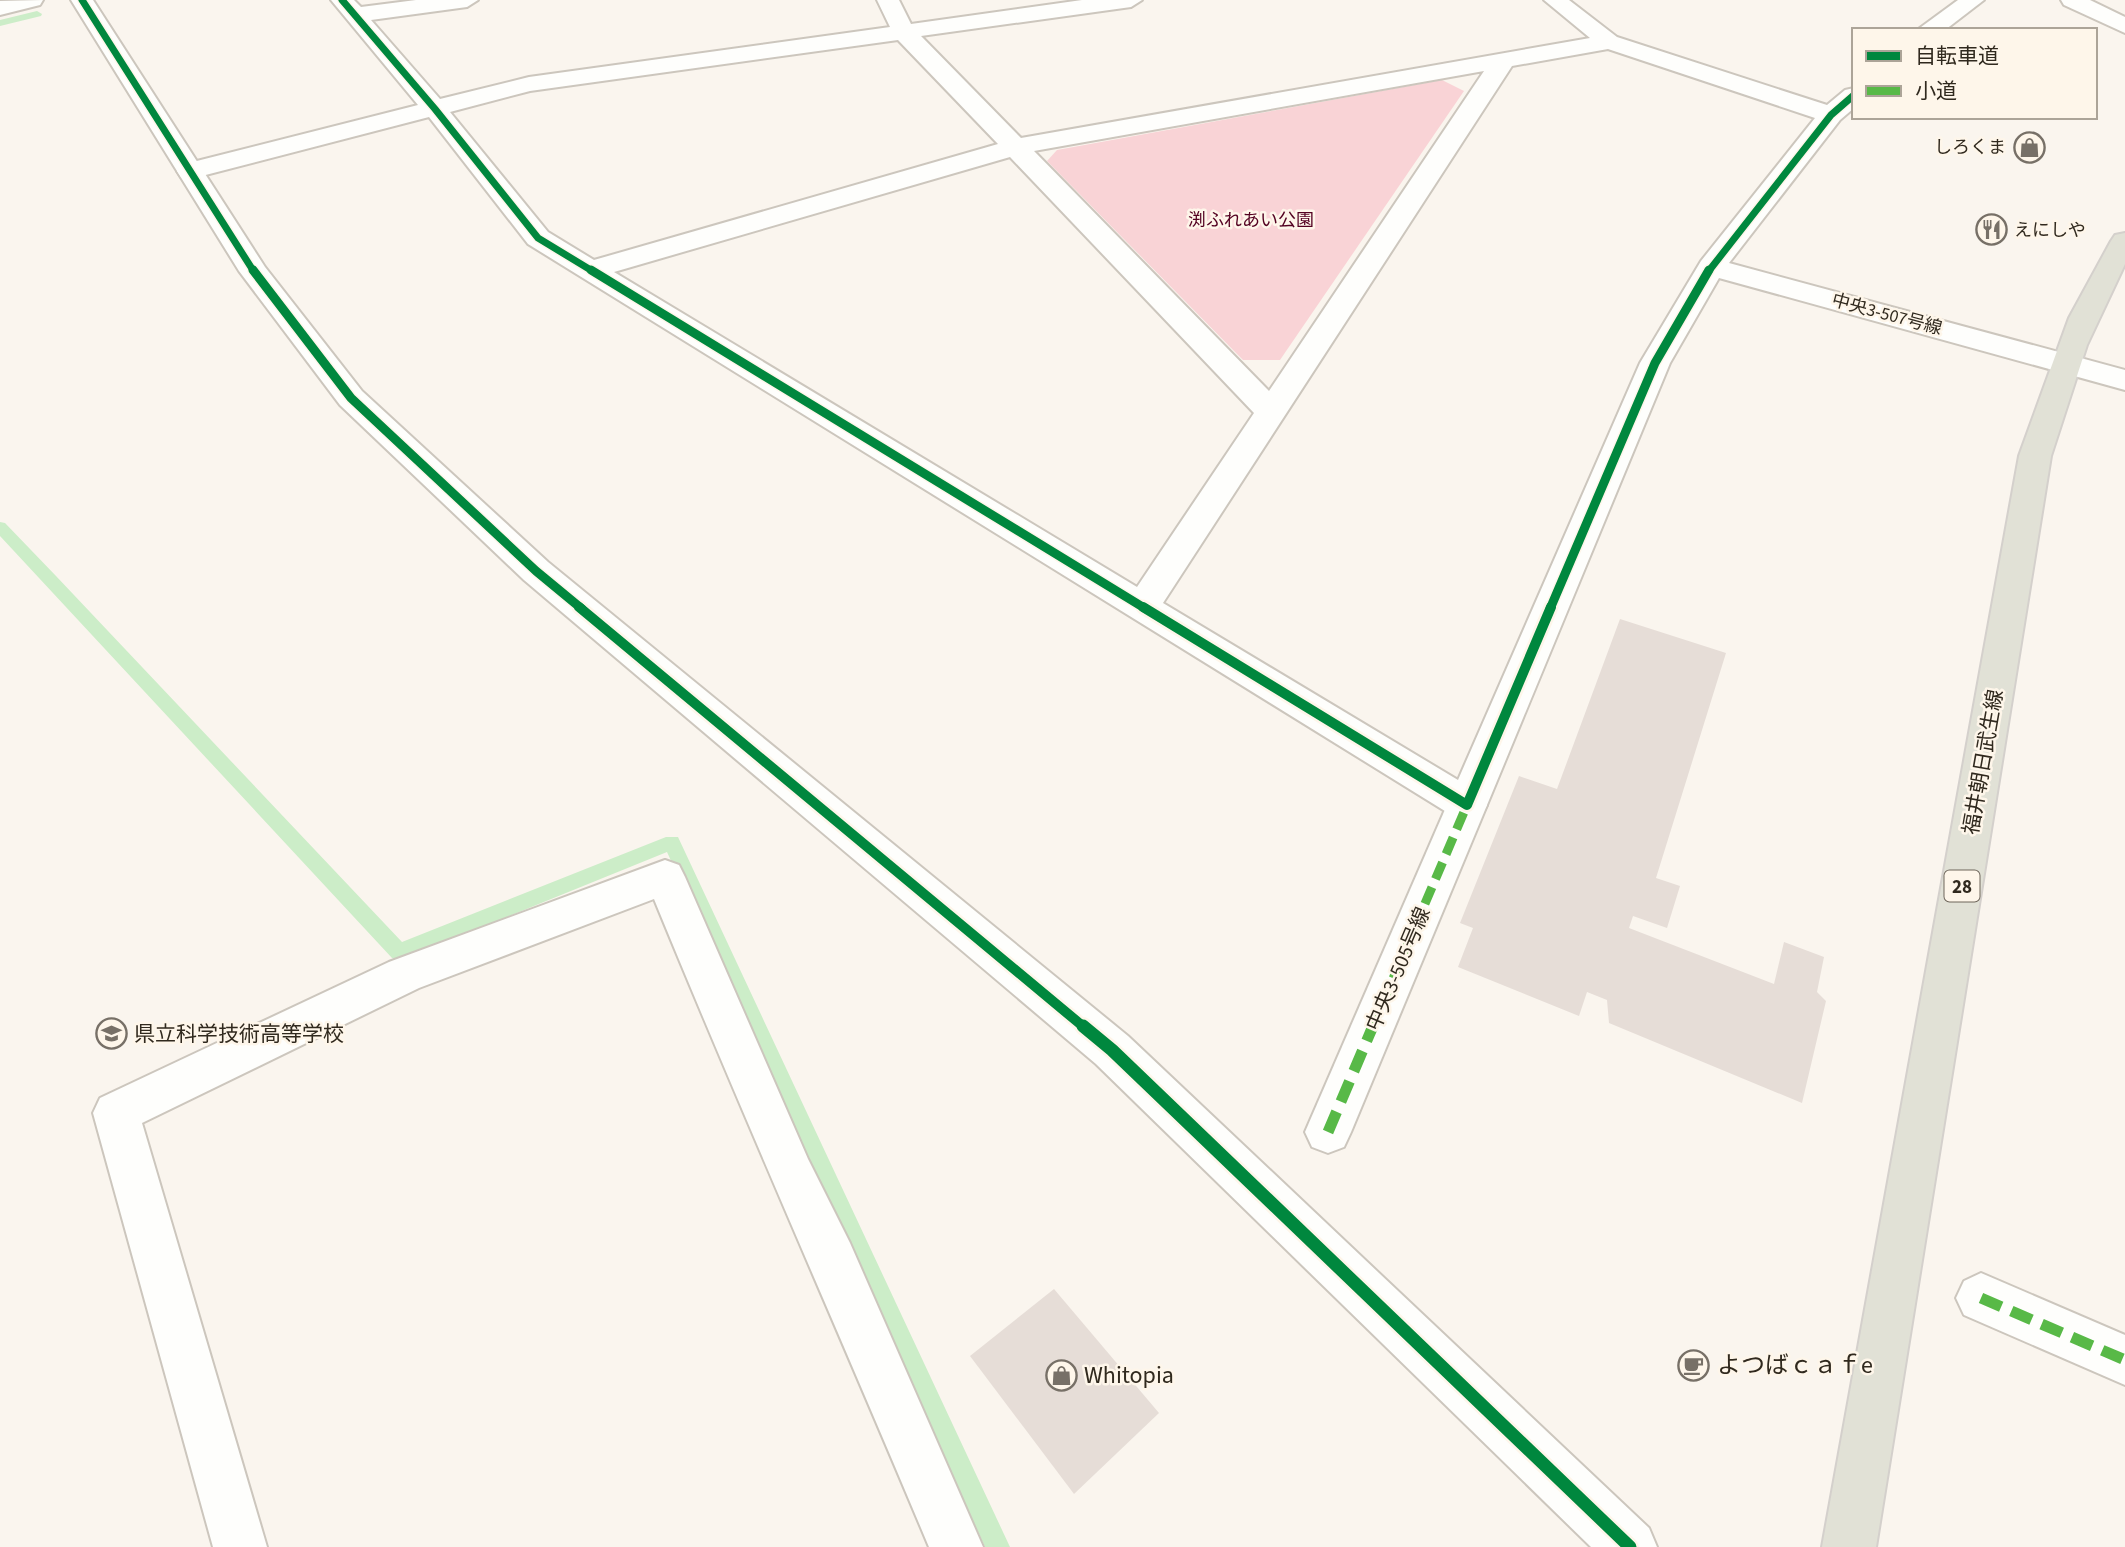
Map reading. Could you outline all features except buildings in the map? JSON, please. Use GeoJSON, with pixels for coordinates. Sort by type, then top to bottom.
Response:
{"type":"FeatureCollection","features":[{"type":"Feature","properties":{"kind":"main road","name":"福井朝日武生線"},"geometry":{"type":"LineString","coordinates":[[1849,1547],[2033,470],[2063,362],[2103,274],[2125,241]]}},
{"type":"Feature","properties":{"kind":"street"},"geometry":{"type":"LineString","coordinates":[[0,8],[32,0]]}},
{"type":"Feature","properties":{"kind":"street"},"geometry":{"type":"LineString","coordinates":[[82,0],[253,271],[351,398],[536,571],[1112,1050],[1630,1547]]}},
{"type":"Feature","properties":{"kind":"street"},"geometry":{"type":"LineString","coordinates":[[349,7],[467,0]]}},
{"type":"Feature","properties":{"kind":"street"},"geometry":{"type":"LineString","coordinates":[[888,0],[904,32],[1271,412]]}},
{"type":"Feature","properties":{"kind":"street"},"geometry":{"type":"LineString","coordinates":[[190,171],[529,84],[1131,0]]}},
{"type":"Feature","properties":{"kind":"street"},"geometry":{"type":"LineString","coordinates":[[1555,0],[1609,42],[1842,105]]}},
{"type":"Feature","properties":{"kind":"street"},"geometry":{"type":"LineString","coordinates":[[1932,28],[1973,0]]}},
{"type":"Feature","properties":{"kind":"street"},"geometry":{"type":"LineString","coordinates":[[2072,0],[2125,26]]}},
{"type":"Feature","properties":{"kind":"street"},"geometry":{"type":"LineString","coordinates":[[349,7],[435,108],[538,238],[1467,805]]}},
{"type":"Feature","properties":{"kind":"street"},"geometry":{"type":"LineString","coordinates":[[590,270],[1015,147],[1609,42]]}},
{"type":"Feature","properties":{"kind":"street"},"geometry":{"type":"LineString","coordinates":[[1142,607],[1504,60]]}},
{"type":"Feature","properties":{"kind":"street","name":"中央3-505号線"},"geometry":{"type":"LineString","coordinates":[[1328,1132],[1655,363],[1711,267],[1842,105]]}},
{"type":"Feature","properties":{"kind":"street","name":"中央3-507号線"},"geometry":{"type":"LineString","coordinates":[[1711,267],[2125,380]]}},
{"type":"Feature","properties":{"kind":"street"},"geometry":{"type":"LineString","coordinates":[[240,1547],[116,1112],[404,975],[665,877],[791,1175],[833,1260],[956,1547]]}},
{"type":"Feature","properties":{"kind":"street"},"geometry":{"type":"LineString","coordinates":[[1981,1298],[2125,1360]]}},
{"type":"Feature","properties":{"kind":"green space","name":"渕ふれあい公園"},"geometry":{"type":"Polygon","coordinates":[[[1442,80],[1464,91],[1280,360],[1243,360],[1047,161],[1057,150],[1442,80]]]}},
{"type":"Feature","properties":{"kind":"waterway"},"geometry":{"type":"LineString","coordinates":[[0,23],[37,14]]}},
{"type":"Feature","properties":{"kind":"waterway"},"geometry":{"type":"LineString","coordinates":[[0,527],[399,952],[672,842],[998,1547]]}},
{"type":"Feature","properties":{"kind":"marked path"},"geometry":{"type":"LineString","coordinates":[[1328,1132],[1467,805]]}},
{"type":"Feature","properties":{"kind":"marked path"},"geometry":{"type":"LineString","coordinates":[[1981,1298],[2125,1360]]}},
{"type":"Feature","properties":{"kind":"cycle path"},"geometry":{"type":"LineString","coordinates":[[82,0],[253,271],[351,398],[536,571],[1112,1050],[1630,1547]]}},
{"type":"Feature","properties":{"kind":"cycle path"},"geometry":{"type":"LineString","coordinates":[[342,0],[435,109],[538,238],[1467,805],[1655,363],[1711,267],[1831,115],[1852,97]]}},
{"type":"Feature","properties":{"kind":"place","name":"しろくま"},"geometry":{"type":"Point","coordinates":[2029,147]}},
{"type":"Feature","properties":{"kind":"place","name":"えにしや"},"geometry":{"type":"Point","coordinates":[1991,230]}},
{"type":"Feature","properties":{"kind":"place","name":"県立科学技術高等学校"},"geometry":{"type":"Point","coordinates":[111,1034]}},
{"type":"Feature","properties":{"kind":"place","name":"よつばｃａｆe"},"geometry":{"type":"Point","coordinates":[1694,1365]}},
{"type":"Feature","properties":{"kind":"place","name":"Whitopia"},"geometry":{"type":"Point","coordinates":[1061,1375]}}]}
